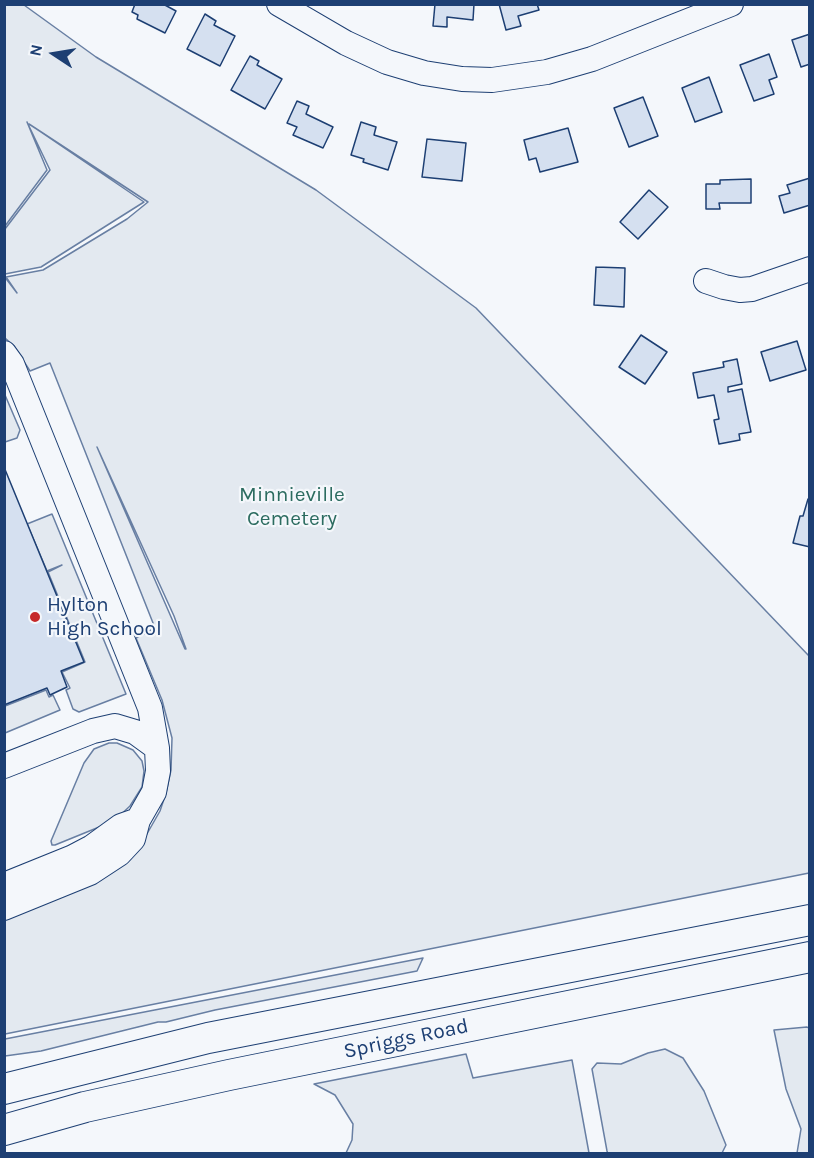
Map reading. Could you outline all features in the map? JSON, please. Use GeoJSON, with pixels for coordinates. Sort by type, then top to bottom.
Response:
{"type":"FeatureCollection","features":[{"type":"Feature","properties":{"kind":"main road","name":"Spriggs Road"},"geometry":{"type":"LineString","coordinates":[[4,1089],[208,1038],[810,920]]}},
{"type":"Feature","properties":{"kind":"main road","name":"Spriggs Road"},"geometry":{"type":"LineString","coordinates":[[4,1130],[85,1107],[229,1075],[810,957]]}},
{"type":"Feature","properties":{"kind":"street"},"geometry":{"type":"LineString","coordinates":[[279,4],[345,43],[387,62],[424,73],[462,79],[492,80],[547,72],[592,59],[731,4]]}},
{"type":"Feature","properties":{"kind":"street"},"geometry":{"type":"LineString","coordinates":[[706,281],[740,290],[752,289],[810,269]]}},
{"type":"Feature","properties":{"kind":"street"},"geometry":{"type":"LineString","coordinates":[[4,353],[12,364],[150,708],[157,748],[158,771],[156,786],[150,802],[138,820],[133,839],[106,864],[90,873],[4,908]]}},
{"type":"Feature","properties":{"kind":"street"},"geometry":{"type":"LineString","coordinates":[[4,766],[93,731],[115,726],[135,732],[157,748]]}},
{"type":"Feature","properties":{"kind":"street"},"geometry":{"type":"LineString","coordinates":[[4,885],[74,856],[92,847],[121,826],[138,820]]}},
{"type":"Feature","properties":{"kind":"green space","name":"Hylton High School"},"geometry":{"type":"Polygon","coordinates":[[[5,5],[24,5],[96,57],[316,190],[476,308],[809,656],[809,873],[5,1034],[5,918],[144,839],[160,811],[166,793],[171,770],[172,738],[162,700],[136,638],[155,628],[50,363],[30,371],[14,346],[5,338],[4,276],[17,293],[6,277],[43,270],[127,219],[148,202],[29,124],[144,202],[41,267],[5,274],[5,229],[50,170],[27,122],[47,170],[5,226],[5,5]],[[97,447],[186,649],[174,616],[97,447]]]}},
{"type":"Feature","properties":{"kind":"green space"},"geometry":{"type":"Polygon","coordinates":[[[5,395],[20,430],[17,438],[5,442],[5,395]]]}},
{"type":"Feature","properties":{"kind":"green space"},"geometry":{"type":"Polygon","coordinates":[[[52,514],[126,694],[79,712],[73,709],[66,690],[70,688],[62,672],[85,662],[48,572],[62,565],[47,571],[27,524],[52,514]]]}},
{"type":"Feature","properties":{"kind":"green space"},"geometry":{"type":"Polygon","coordinates":[[[46,690],[49,697],[53,695],[60,710],[5,733],[5,706],[46,690]]]}},
{"type":"Feature","properties":{"kind":"green space"},"geometry":{"type":"Polygon","coordinates":[[[109,743],[117,743],[133,750],[142,761],[144,771],[142,787],[130,806],[114,821],[52,845],[51,841],[84,763],[94,749],[109,743]]]}},
{"type":"Feature","properties":{"kind":"green space"},"geometry":{"type":"Polygon","coordinates":[[[423,958],[417,971],[215,1010],[41,1051],[5,1056],[5,1039],[423,958]]]}},
{"type":"Feature","properties":{"kind":"green space"},"geometry":{"type":"Polygon","coordinates":[[[807,1027],[810,1029],[809,1153],[797,1153],[801,1129],[786,1089],[774,1030],[807,1027]]]}},
{"type":"Feature","properties":{"kind":"green space"},"geometry":{"type":"Polygon","coordinates":[[[665,1049],[683,1058],[704,1091],[726,1145],[722,1153],[608,1154],[592,1069],[597,1063],[621,1064],[665,1049]]]}},
{"type":"Feature","properties":{"kind":"green space"},"geometry":{"type":"Polygon","coordinates":[[[466,1054],[473,1078],[572,1060],[589,1153],[346,1153],[352,1140],[353,1124],[335,1095],[314,1084],[466,1054]]]}},
{"type":"Feature","properties":{"kind":"building"},"geometry":{"type":"Polygon","coordinates":[[[135,4],[163,4],[176,11],[165,33],[137,19],[138,15],[132,12],[135,4]]]}},
{"type":"Feature","properties":{"kind":"building"},"geometry":{"type":"Polygon","coordinates":[[[435,4],[474,4],[473,20],[447,17],[447,27],[433,26],[435,4]]]}},
{"type":"Feature","properties":{"kind":"building"},"geometry":{"type":"Polygon","coordinates":[[[499,4],[537,4],[539,10],[518,16],[521,26],[506,30],[499,4]]]}},
{"type":"Feature","properties":{"kind":"building"},"geometry":{"type":"Polygon","coordinates":[[[205,14],[216,21],[214,25],[235,36],[220,66],[187,49],[205,14]]]}},
{"type":"Feature","properties":{"kind":"building"},"geometry":{"type":"Polygon","coordinates":[[[810,34],[810,64],[801,67],[792,40],[810,34]]]}},
{"type":"Feature","properties":{"kind":"building"},"geometry":{"type":"Polygon","coordinates":[[[769,54],[777,77],[769,80],[774,94],[754,101],[740,65],[769,54]]]}},
{"type":"Feature","properties":{"kind":"building"},"geometry":{"type":"Polygon","coordinates":[[[250,56],[259,61],[257,65],[282,79],[265,109],[231,90],[250,56]]]}},
{"type":"Feature","properties":{"kind":"building"},"geometry":{"type":"Polygon","coordinates":[[[709,77],[722,112],[695,122],[682,88],[709,77]]]}},
{"type":"Feature","properties":{"kind":"building"},"geometry":{"type":"Polygon","coordinates":[[[643,97],[658,136],[629,147],[614,108],[643,97]]]}},
{"type":"Feature","properties":{"kind":"building"},"geometry":{"type":"Polygon","coordinates":[[[297,101],[309,106],[306,114],[333,127],[323,148],[293,135],[297,127],[287,123],[297,101]]]}},
{"type":"Feature","properties":{"kind":"building"},"geometry":{"type":"Polygon","coordinates":[[[361,122],[376,127],[374,135],[397,142],[388,170],[363,162],[364,159],[351,155],[361,122]]]}},
{"type":"Feature","properties":{"kind":"building"},"geometry":{"type":"Polygon","coordinates":[[[568,128],[578,162],[540,172],[536,158],[529,160],[524,140],[568,128]]]}},
{"type":"Feature","properties":{"kind":"building"},"geometry":{"type":"Polygon","coordinates":[[[427,139],[466,143],[462,181],[422,177],[427,139]]]}},
{"type":"Feature","properties":{"kind":"building"},"geometry":{"type":"Polygon","coordinates":[[[810,178],[810,205],[784,213],[779,196],[790,193],[787,185],[810,178]]]}},
{"type":"Feature","properties":{"kind":"building"},"geometry":{"type":"Polygon","coordinates":[[[751,179],[751,203],[719,203],[720,209],[706,209],[706,184],[720,184],[720,180],[751,179]]]}},
{"type":"Feature","properties":{"kind":"building"},"geometry":{"type":"Polygon","coordinates":[[[649,190],[668,207],[638,239],[620,222],[649,190]]]}},
{"type":"Feature","properties":{"kind":"building"},"geometry":{"type":"Polygon","coordinates":[[[596,267],[625,268],[624,307],[594,305],[596,267]]]}},
{"type":"Feature","properties":{"kind":"building"},"geometry":{"type":"Polygon","coordinates":[[[641,335],[667,352],[645,384],[619,367],[641,335]]]}},
{"type":"Feature","properties":{"kind":"building"},"geometry":{"type":"Polygon","coordinates":[[[797,341],[806,370],[770,381],[761,352],[797,341]]]}},
{"type":"Feature","properties":{"kind":"building"},"geometry":{"type":"Polygon","coordinates":[[[737,359],[742,384],[728,387],[728,392],[742,389],[751,432],[739,434],[740,440],[719,444],[714,420],[719,419],[714,395],[698,398],[693,373],[724,367],[723,362],[737,359]]]}},
{"type":"Feature","properties":{"kind":"building","name":"Hylton High School"},"geometry":{"type":"Polygon","coordinates":[[[4,467],[84,662],[61,671],[67,687],[50,695],[47,688],[4,705],[4,467]]]}},
{"type":"Feature","properties":{"kind":"building"},"geometry":{"type":"Polygon","coordinates":[[[808,499],[810,499],[810,547],[793,543],[800,516],[803,516],[808,499]]]}},
{"type":"Feature","properties":{"kind":"place","name":"Hylton High School"},"geometry":{"type":"Point","coordinates":[35,617]}},
{"type":"Feature","properties":{"kind":"park label","name":"Minnieville Cemetery"},"geometry":{"type":"Point","coordinates":[292,507]}}]}
